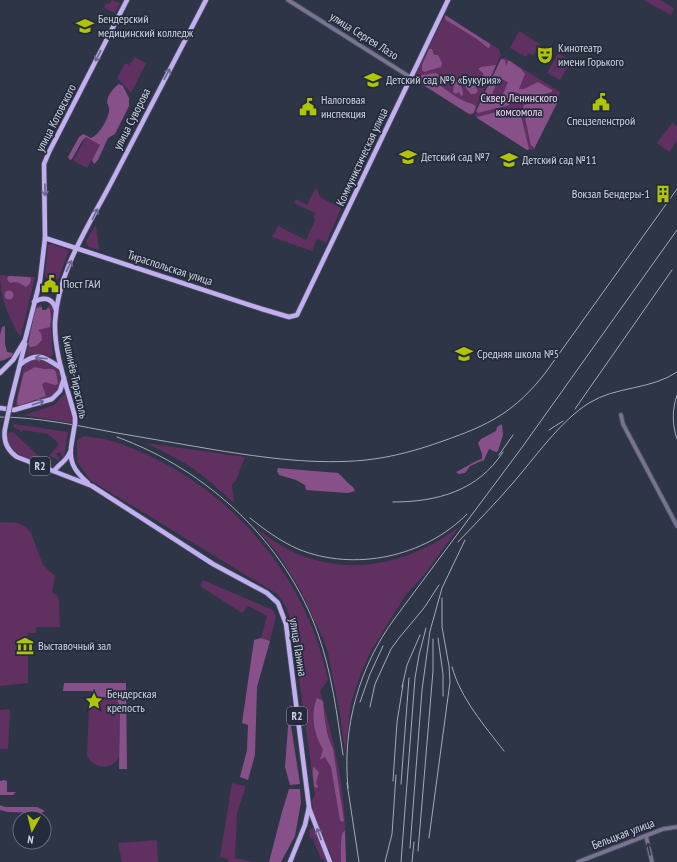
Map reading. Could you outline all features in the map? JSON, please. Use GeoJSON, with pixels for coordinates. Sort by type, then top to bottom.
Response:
{"type":"FeatureCollection","features":[{"type":"Feature","properties":{"kind":"main road","name":"улица Котовского"},"geometry":{"type":"LineString","coordinates":[[34,302],[41,272],[45,238],[44,164],[127,0]]}},
{"type":"Feature","properties":{"kind":"main road","name":"улица Суворова"},"geometry":{"type":"LineString","coordinates":[[56,311],[62,281],[77,249],[206,0]]}},
{"type":"Feature","properties":{"kind":"main road","name":"Коммунистическая улица"},"geometry":{"type":"LineString","coordinates":[[290,317],[297,315],[300,312],[410,77],[448,0]]}},
{"type":"Feature","properties":{"kind":"main road","name":"Тираспольская улица"},"geometry":{"type":"LineString","coordinates":[[45,238],[290,317]]}},
{"type":"Feature","properties":{"kind":"main road"},"geometry":{"type":"LineString","coordinates":[[34,302],[43,298],[50,300],[55,305],[56,311]]}},
{"type":"Feature","properties":{"kind":"main road","name":"R2"},"geometry":{"type":"LineString","coordinates":[[34,302],[11,400],[4,438],[12,453],[17,457],[92,486]]}},
{"type":"Feature","properties":{"kind":"main road","name":"Кишинёв-Тирасполь"},"geometry":{"type":"LineString","coordinates":[[56,311],[56,342],[61,368],[76,417],[70,452],[71,461],[82,478],[92,486]]}},
{"type":"Feature","properties":{"kind":"main road","name":"R2"},"geometry":{"type":"LineString","coordinates":[[0,373],[14,360],[25,340]]}},
{"type":"Feature","properties":{"kind":"main road"},"geometry":{"type":"LineString","coordinates":[[20,364],[26,360],[38,356],[49,359],[61,368]]}},
{"type":"Feature","properties":{"kind":"main road"},"geometry":{"type":"LineString","coordinates":[[0,408],[14,410],[52,399],[60,391],[64,377]]}},
{"type":"Feature","properties":{"kind":"main road"},"geometry":{"type":"LineString","coordinates":[[54,471],[58,466],[66,461],[70,452]]}},
{"type":"Feature","properties":{"kind":"main road","name":"улица Панина"},"geometry":{"type":"LineString","coordinates":[[92,486],[213,564],[267,593],[278,603],[286,624],[308,807],[305,825],[290,862]]}},
{"type":"Feature","properties":{"kind":"main road"},"geometry":{"type":"LineString","coordinates":[[308,807],[330,862]]}},
{"type":"Feature","properties":{"kind":"street","name":"улица Сергея Лазо"},"geometry":{"type":"LineString","coordinates":[[288,0],[410,77]]}},
{"type":"Feature","properties":{"kind":"street"},"geometry":{"type":"LineString","coordinates":[[621,415],[623,424],[677,526]]}},
{"type":"Feature","properties":{"kind":"street","name":"Бельцкая улица"},"geometry":{"type":"LineString","coordinates":[[578,862],[664,829],[677,827]]}},
{"type":"Feature","properties":{"kind":"street"},"geometry":{"type":"LineString","coordinates":[[646,836],[652,862]]}},
{"type":"Feature","properties":{"kind":"green space"},"geometry":{"type":"Polygon","coordinates":[[[112,0],[120,3],[115,13],[104,8],[106,3],[109,4],[112,0]]]}},
{"type":"Feature","properties":{"kind":"green space"},"geometry":{"type":"Polygon","coordinates":[[[643,0],[660,0],[674,8],[671,15],[643,0]]]}},
{"type":"Feature","properties":{"kind":"green space"},"geometry":{"type":"Polygon","coordinates":[[[445,15],[499,49],[501,55],[472,116],[413,79],[445,15]]]}},
{"type":"Feature","properties":{"kind":"green space"},"geometry":{"type":"Polygon","coordinates":[[[519,31],[540,44],[533,56],[528,53],[526,57],[510,48],[519,31]]]}},
{"type":"Feature","properties":{"kind":"green space"},"geometry":{"type":"Polygon","coordinates":[[[558,53],[571,61],[560,80],[547,73],[558,53]]]}},
{"type":"Feature","properties":{"kind":"green space"},"geometry":{"type":"Polygon","coordinates":[[[135,57],[146,63],[131,93],[117,78],[125,63],[129,65],[135,57]]]}},
{"type":"Feature","properties":{"kind":"green space","name":"Сквер Ленинского комсомола"},"geometry":{"type":"Polygon","coordinates":[[[504,57],[560,92],[558,101],[533,150],[527,150],[477,118],[475,115],[501,59],[504,57]]]}},
{"type":"Feature","properties":{"kind":"green space"},"geometry":{"type":"Polygon","coordinates":[[[672,123],[677,126],[677,141],[669,152],[657,143],[672,123]]]}},
{"type":"Feature","properties":{"kind":"green space"},"geometry":{"type":"Polygon","coordinates":[[[86,137],[100,145],[87,168],[73,161],[86,137]]]}},
{"type":"Feature","properties":{"kind":"green space"},"geometry":{"type":"Polygon","coordinates":[[[315,189],[317,189],[320,197],[341,208],[326,243],[317,239],[312,251],[272,237],[278,226],[306,240],[315,220],[315,213],[294,203],[296,199],[307,205],[315,189]]]}},
{"type":"Feature","properties":{"kind":"green space"},"geometry":{"type":"Polygon","coordinates":[[[95,226],[99,250],[88,247],[86,241],[95,226]]]}},
{"type":"Feature","properties":{"kind":"green space"},"geometry":{"type":"Polygon","coordinates":[[[52,244],[69,250],[59,278],[55,280],[46,278],[45,275],[48,245],[52,244]]]}},
{"type":"Feature","properties":{"kind":"green space"},"geometry":{"type":"Polygon","coordinates":[[[0,275],[35,277],[21,336],[18,334],[5,306],[1,291],[0,275]]]}},
{"type":"Feature","properties":{"kind":"green space"},"geometry":{"type":"Polygon","coordinates":[[[41,304],[42,310],[46,310],[49,305],[53,309],[51,330],[53,355],[50,357],[38,354],[26,356],[36,307],[41,304]]]}},
{"type":"Feature","properties":{"kind":"green space"},"geometry":{"type":"Polygon","coordinates":[[[37,357],[50,362],[58,370],[60,377],[59,389],[57,393],[46,399],[15,407],[24,364],[37,357]]]}},
{"type":"Feature","properties":{"kind":"green space"},"geometry":{"type":"Polygon","coordinates":[[[64,394],[73,413],[72,423],[15,414],[25,415],[54,405],[64,394]]]}},
{"type":"Feature","properties":{"kind":"green space"},"geometry":{"type":"Polygon","coordinates":[[[14,424],[68,432],[64,458],[60,452],[56,454],[60,459],[58,460],[49,456],[59,444],[48,434],[23,430],[22,432],[12,426],[14,424]]]}},
{"type":"Feature","properties":{"kind":"green space"},"geometry":{"type":"Polygon","coordinates":[[[13,432],[45,462],[46,459],[53,466],[52,467],[47,463],[31,460],[19,454],[10,447],[8,443],[8,433],[13,432]]]}},
{"type":"Feature","properties":{"kind":"green space"},"geometry":{"type":"Polygon","coordinates":[[[85,436],[118,443],[156,459],[192,480],[225,505],[254,534],[280,567],[301,602],[317,640],[328,680],[320,691],[342,787],[345,829],[345,857],[343,862],[334,862],[313,812],[312,799],[315,795],[293,635],[290,618],[284,604],[277,594],[90,480],[77,462],[77,440],[85,436]]]}},
{"type":"Feature","properties":{"kind":"green space"},"geometry":{"type":"Polygon","coordinates":[[[145,443],[245,457],[236,480],[232,485],[234,503],[189,466],[171,455],[145,443]]]}},
{"type":"Feature","properties":{"kind":"green space"},"geometry":{"type":"Polygon","coordinates":[[[0,522],[18,523],[26,527],[31,533],[43,565],[55,576],[52,593],[57,595],[59,601],[60,627],[36,627],[36,633],[28,633],[28,683],[0,686],[0,522]]]}},
{"type":"Feature","properties":{"kind":"green space"},"geometry":{"type":"Polygon","coordinates":[[[459,527],[424,575],[405,596],[371,651],[361,673],[351,703],[345,753],[340,714],[328,653],[324,641],[300,589],[279,555],[256,528],[281,545],[309,558],[329,563],[348,565],[368,564],[406,556],[442,539],[459,527]]]}},
{"type":"Feature","properties":{"kind":"green space"},"geometry":{"type":"Polygon","coordinates":[[[203,580],[273,610],[276,616],[270,641],[261,638],[267,616],[248,606],[242,613],[200,586],[203,580]]]}},
{"type":"Feature","properties":{"kind":"green space"},"geometry":{"type":"Polygon","coordinates":[[[92,698],[111,698],[117,700],[120,707],[119,758],[107,767],[94,764],[87,756],[89,703],[92,698]]]}},
{"type":"Feature","properties":{"kind":"green space"},"geometry":{"type":"Polygon","coordinates":[[[9,709],[8,749],[0,749],[0,710],[9,709]]]}},
{"type":"Feature","properties":{"kind":"green space"},"geometry":{"type":"Polygon","coordinates":[[[232,783],[246,786],[237,813],[235,858],[253,862],[228,862],[228,859],[220,857],[232,783]]]}},
{"type":"Feature","properties":{"kind":"green space"},"geometry":{"type":"Polygon","coordinates":[[[313,827],[328,862],[321,859],[313,839],[310,838],[309,830],[313,827]]]}},
{"type":"Feature","properties":{"kind":"green space"},"geometry":{"type":"Polygon","coordinates":[[[157,840],[158,862],[122,862],[118,843],[157,840]]]}},
{"type":"Feature","properties":{"kind":"shaded area"},"geometry":{"type":"Polygon","coordinates":[[[445,15],[490,44],[490,47],[488,48],[477,39],[446,20],[445,15]]]}},
{"type":"Feature","properties":{"kind":"shaded area"},"geometry":{"type":"Polygon","coordinates":[[[429,49],[432,49],[434,55],[438,55],[442,63],[441,67],[424,72],[422,70],[422,65],[429,49]]]}},
{"type":"Feature","properties":{"kind":"shaded area"},"geometry":{"type":"Polygon","coordinates":[[[501,59],[505,60],[506,66],[508,61],[510,61],[525,74],[519,89],[524,89],[538,82],[552,90],[552,92],[525,99],[518,93],[511,92],[509,93],[511,96],[505,100],[509,103],[509,105],[478,113],[476,111],[501,59]],[[499,78],[492,94],[501,99],[508,82],[499,78]]]}},
{"type":"Feature","properties":{"kind":"shaded area"},"geometry":{"type":"Polygon","coordinates":[[[496,65],[488,84],[485,81],[483,73],[478,69],[481,67],[496,65]]]}},
{"type":"Feature","properties":{"kind":"shaded area"},"geometry":{"type":"Polygon","coordinates":[[[434,73],[438,74],[439,77],[436,79],[431,79],[430,81],[439,85],[460,99],[476,106],[474,113],[469,114],[417,81],[415,78],[417,76],[434,73]]]}},
{"type":"Feature","properties":{"kind":"shaded area"},"geometry":{"type":"Polygon","coordinates":[[[455,77],[463,92],[463,95],[461,96],[459,92],[456,94],[453,92],[455,77]]]}},
{"type":"Feature","properties":{"kind":"shaded area"},"geometry":{"type":"Polygon","coordinates":[[[467,79],[476,87],[478,91],[475,94],[471,94],[466,87],[465,83],[467,79]]]}},
{"type":"Feature","properties":{"kind":"shaded area"},"geometry":{"type":"Polygon","coordinates":[[[119,84],[123,86],[129,98],[129,106],[115,134],[108,138],[98,160],[94,164],[92,160],[100,145],[86,137],[70,160],[68,157],[79,137],[83,134],[91,138],[103,126],[109,112],[107,102],[108,97],[113,89],[119,84]]]}},
{"type":"Feature","properties":{"kind":"shaded area"},"geometry":{"type":"Polygon","coordinates":[[[556,96],[558,101],[534,149],[533,146],[531,146],[523,108],[524,105],[556,96]]]}},
{"type":"Feature","properties":{"kind":"shaded area"},"geometry":{"type":"Polygon","coordinates":[[[512,108],[520,112],[529,149],[527,150],[477,118],[512,108]]]}},
{"type":"Feature","properties":{"kind":"shaded area"},"geometry":{"type":"Polygon","coordinates":[[[9,276],[31,278],[26,287],[17,282],[11,283],[7,278],[9,276]]]}},
{"type":"Feature","properties":{"kind":"shaded area"},"geometry":{"type":"Polygon","coordinates":[[[9,290],[14,295],[9,300],[4,295],[9,290]]]}},
{"type":"Feature","properties":{"kind":"shaded area"},"geometry":{"type":"Polygon","coordinates":[[[42,307],[42,310],[46,310],[48,308],[50,309],[50,327],[38,330],[41,333],[42,340],[36,346],[30,347],[28,344],[35,310],[42,307]]]}},
{"type":"Feature","properties":{"kind":"shaded area"},"geometry":{"type":"Polygon","coordinates":[[[5,326],[5,344],[7,352],[13,353],[12,356],[0,361],[0,335],[2,327],[5,326]]]}},
{"type":"Feature","properties":{"kind":"shaded area"},"geometry":{"type":"Polygon","coordinates":[[[35,367],[53,369],[56,372],[58,384],[55,385],[45,382],[42,384],[46,396],[18,405],[17,401],[24,373],[35,367]]]}},
{"type":"Feature","properties":{"kind":"shaded area"},"geometry":{"type":"Polygon","coordinates":[[[502,424],[503,435],[498,451],[496,452],[489,449],[484,460],[470,466],[465,473],[459,474],[456,472],[482,459],[482,454],[478,443],[481,439],[496,431],[497,427],[502,424]]]}},
{"type":"Feature","properties":{"kind":"shaded area"},"geometry":{"type":"Polygon","coordinates":[[[278,468],[338,473],[353,487],[355,491],[348,493],[306,490],[305,485],[296,480],[279,475],[277,471],[278,468]]]}},
{"type":"Feature","properties":{"kind":"shaded area"},"geometry":{"type":"Polygon","coordinates":[[[261,638],[270,641],[257,687],[255,755],[248,780],[240,777],[247,750],[248,725],[242,723],[254,640],[261,638]]]}},
{"type":"Feature","properties":{"kind":"shaded area"},"geometry":{"type":"Polygon","coordinates":[[[64,683],[126,683],[127,769],[119,769],[120,707],[117,700],[111,698],[92,698],[92,691],[63,691],[64,683]]]}},
{"type":"Feature","properties":{"kind":"shaded area"},"geometry":{"type":"Polygon","coordinates":[[[317,698],[323,701],[327,732],[333,749],[344,821],[342,822],[340,820],[331,767],[325,757],[320,760],[323,749],[315,731],[313,717],[317,698]]]}},
{"type":"Feature","properties":{"kind":"shaded area"},"geometry":{"type":"Polygon","coordinates":[[[289,713],[300,784],[290,785],[285,767],[289,713]]]}},
{"type":"Feature","properties":{"kind":"shaded area"},"geometry":{"type":"Polygon","coordinates":[[[314,767],[319,772],[316,783],[317,788],[314,787],[314,767]]]}},
{"type":"Feature","properties":{"kind":"shaded area"},"geometry":{"type":"Polygon","coordinates":[[[0,781],[7,781],[7,792],[16,792],[13,795],[0,795],[0,781]]]}},
{"type":"Feature","properties":{"kind":"shaded area"},"geometry":{"type":"Polygon","coordinates":[[[289,789],[300,789],[301,802],[295,836],[281,862],[269,862],[282,812],[289,789]]]}},
{"type":"Feature","properties":{"kind":"shaded area"},"geometry":{"type":"Polygon","coordinates":[[[0,805],[5,807],[37,807],[43,810],[12,810],[12,812],[0,810],[0,805]]]}},
{"type":"Feature","properties":{"kind":"shaded area"},"geometry":{"type":"Polygon","coordinates":[[[345,831],[346,862],[341,862],[341,838],[343,832],[345,831]]]}},
{"type":"Feature","properties":{"kind":"railway"},"geometry":{"type":"LineString","coordinates":[[0,417],[44,420],[235,453],[291,460],[328,462],[376,459],[405,453],[434,444],[488,423],[512,407],[535,386],[677,189]]}},
{"type":"Feature","properties":{"kind":"railway"},"geometry":{"type":"LineString","coordinates":[[348,788],[347,765],[351,720],[363,677],[382,637],[523,446],[677,230]]}},
{"type":"Feature","properties":{"kind":"railway"},"geometry":{"type":"LineString","coordinates":[[575,409],[672,270]]}},
{"type":"Feature","properties":{"kind":"railway"},"geometry":{"type":"LineString","coordinates":[[458,542],[506,491],[558,430],[578,411],[599,398],[622,390],[656,382],[677,372]]}},
{"type":"Feature","properties":{"kind":"railway"},"geometry":{"type":"LineString","coordinates":[[677,395],[673,417],[677,439]]}},
{"type":"Feature","properties":{"kind":"railway"},"geometry":{"type":"LineString","coordinates":[[549,430],[563,421]]}},
{"type":"Feature","properties":{"kind":"railway"},"geometry":{"type":"LineString","coordinates":[[499,455],[513,435]]}},
{"type":"Feature","properties":{"kind":"railway"},"geometry":{"type":"LineString","coordinates":[[117,437],[150,451],[182,469],[212,490],[240,514],[264,540],[286,569],[304,601],[323,649],[334,694],[343,755]]}},
{"type":"Feature","properties":{"kind":"railway"},"geometry":{"type":"LineString","coordinates":[[393,502],[425,500],[455,492],[469,485],[481,476],[493,465],[503,452]]}},
{"type":"Feature","properties":{"kind":"railway"},"geometry":{"type":"LineString","coordinates":[[250,518],[273,535],[298,549],[320,556],[342,559],[365,559],[388,556],[410,550],[431,541],[450,529],[467,514]]}},
{"type":"Feature","properties":{"kind":"railway"},"geometry":{"type":"LineString","coordinates":[[410,848],[422,690],[430,631],[442,588],[465,540]]}},
{"type":"Feature","properties":{"kind":"railway"},"geometry":{"type":"LineString","coordinates":[[370,707],[375,684],[391,649],[424,608],[439,585]]}},
{"type":"Feature","properties":{"kind":"railway"},"geometry":{"type":"LineString","coordinates":[[429,838],[450,682],[449,666],[442,627],[442,598]]}},
{"type":"Feature","properties":{"kind":"railway"},"geometry":{"type":"LineString","coordinates":[[401,862],[415,678],[426,628]]}},
{"type":"Feature","properties":{"kind":"railway"},"geometry":{"type":"LineString","coordinates":[[402,687],[407,665],[420,635]]}},
{"type":"Feature","properties":{"kind":"railway"},"geometry":{"type":"LineString","coordinates":[[438,638],[443,674],[443,696]]}},
{"type":"Feature","properties":{"kind":"railway"},"geometry":{"type":"LineString","coordinates":[[418,851],[433,671],[433,639]]}},
{"type":"Feature","properties":{"kind":"railway"},"geometry":{"type":"LineString","coordinates":[[360,702],[370,674],[383,646]]}},
{"type":"Feature","properties":{"kind":"railway"},"geometry":{"type":"LineString","coordinates":[[452,667],[467,701],[504,751]]}},
{"type":"Feature","properties":{"kind":"railway"},"geometry":{"type":"LineString","coordinates":[[401,784],[409,678]]}},
{"type":"Feature","properties":{"kind":"railway"},"geometry":{"type":"LineString","coordinates":[[393,781],[397,722],[403,685]]}},
{"type":"Feature","properties":{"kind":"railway"},"geometry":{"type":"LineString","coordinates":[[385,862],[392,834],[396,775]]}},
{"type":"Feature","properties":{"kind":"railway"},"geometry":{"type":"LineString","coordinates":[[347,783],[359,862]]}},
{"type":"Feature","properties":{"kind":"railway"},"geometry":{"type":"LineString","coordinates":[[412,862],[414,842]]}},
{"type":"Feature","properties":{"kind":"place","name":"Бендерский медицинский колледж"},"geometry":{"type":"Point","coordinates":[85,26]}},
{"type":"Feature","properties":{"kind":"place","name":"Кинотеатр имени Горького"},"geometry":{"type":"Point","coordinates":[545,55]}},
{"type":"Feature","properties":{"kind":"place","name":"Детский сад №9 «Букурия»"},"geometry":{"type":"Point","coordinates":[373,80]}},
{"type":"Feature","properties":{"kind":"place","name":"Спецзеленстрой"},"geometry":{"type":"Point","coordinates":[601,102]}},
{"type":"Feature","properties":{"kind":"place","name":"Налоговая инспекция"},"geometry":{"type":"Point","coordinates":[308,107]}},
{"type":"Feature","properties":{"kind":"place","name":"Детский сад №7"},"geometry":{"type":"Point","coordinates":[408,157]}},
{"type":"Feature","properties":{"kind":"place","name":"Детский сад №11"},"geometry":{"type":"Point","coordinates":[509,160]}},
{"type":"Feature","properties":{"kind":"place","name":"Вокзал Бендеры-1"},"geometry":{"type":"Point","coordinates":[663,194]}},
{"type":"Feature","properties":{"kind":"place","name":"Пост ГАИ"},"geometry":{"type":"Point","coordinates":[50,284]}},
{"type":"Feature","properties":{"kind":"place","name":"Средняя школа №5"},"geometry":{"type":"Point","coordinates":[464,354]}},
{"type":"Feature","properties":{"kind":"place","name":"Выставочный зал"},"geometry":{"type":"Point","coordinates":[25,646]}},
{"type":"Feature","properties":{"kind":"place","name":"Бендерская крепость"},"geometry":{"type":"Point","coordinates":[94,701]}}]}
